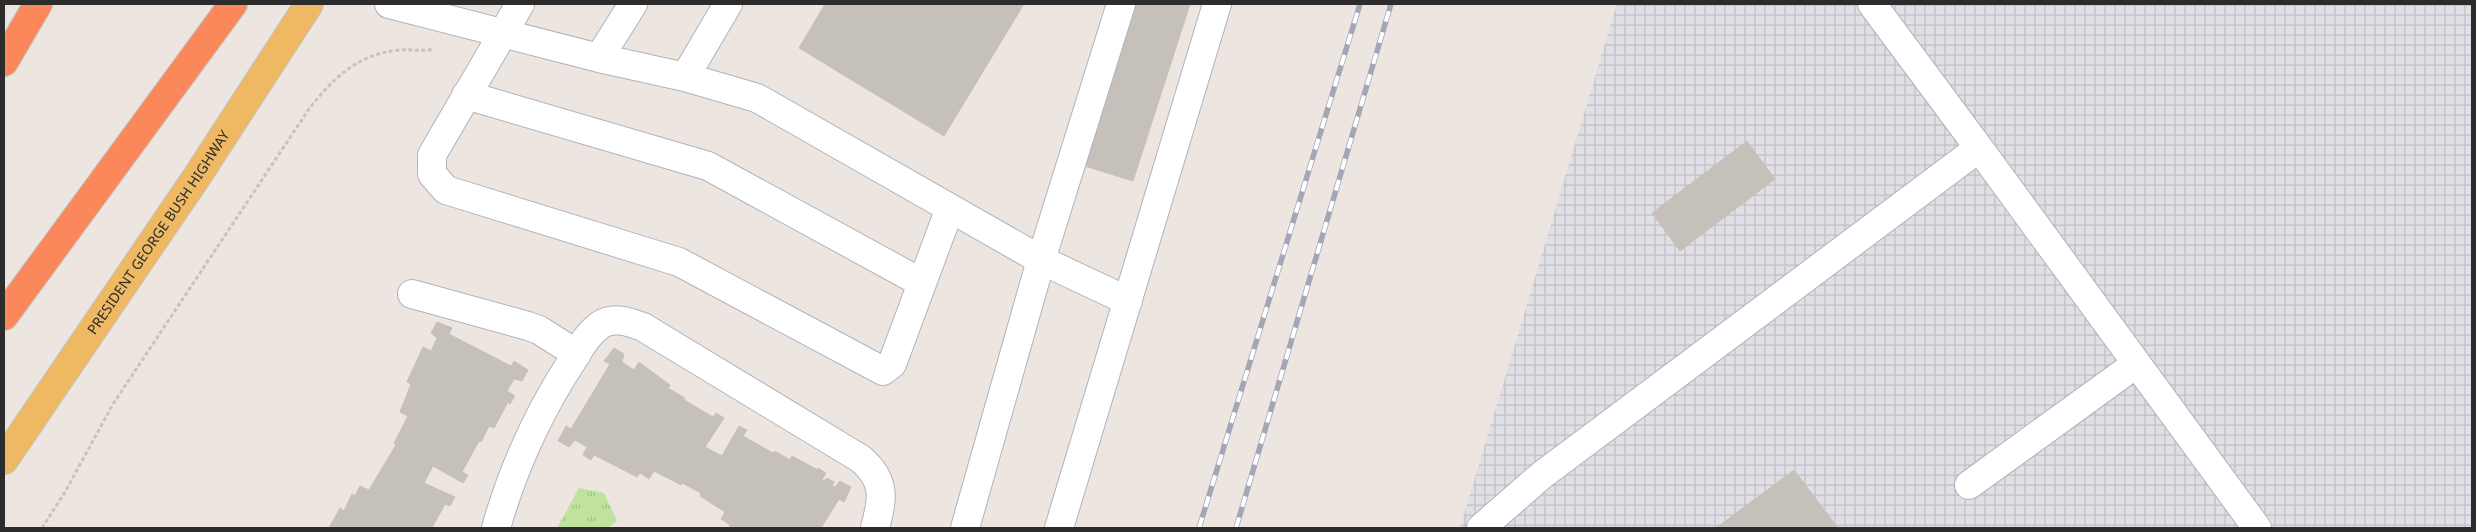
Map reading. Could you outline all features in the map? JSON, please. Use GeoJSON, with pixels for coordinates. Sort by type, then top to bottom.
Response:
{"type":"FeatureCollection","features":[{"type":"Feature","properties":{"kind":"highway"},"geometry":{"type":"LineString","coordinates":[[4,62],[38,4]]}},
{"type":"Feature","properties":{"kind":"highway"},"geometry":{"type":"LineString","coordinates":[[4,316],[233,4]]}},
{"type":"Feature","properties":{"kind":"main road","name":"PRESIDENT GEORGE BUSH HIGHWAY"},"geometry":{"type":"LineString","coordinates":[[4,460],[198,175],[309,4]]}},
{"type":"Feature","properties":{"kind":"lane"},"geometry":{"type":"LineString","coordinates":[[389,4],[599,58],[685,77],[756,98],[1041,260],[1128,301]]}},
{"type":"Feature","properties":{"kind":"lane"},"geometry":{"type":"LineString","coordinates":[[520,4],[432,155],[432,174],[446,190],[679,262],[883,371],[892,364],[950,208]]}},
{"type":"Feature","properties":{"kind":"lane"},"geometry":{"type":"LineString","coordinates":[[599,58],[633,4]]}},
{"type":"Feature","properties":{"kind":"lane"},"geometry":{"type":"LineString","coordinates":[[685,77],[728,4]]}},
{"type":"Feature","properties":{"kind":"lane"},"geometry":{"type":"LineString","coordinates":[[965,528],[1041,260],[1121,4]]}},
{"type":"Feature","properties":{"kind":"lane"},"geometry":{"type":"LineString","coordinates":[[1060,528],[1218,4]]}},
{"type":"Feature","properties":{"kind":"lane"},"geometry":{"type":"LineString","coordinates":[[1872,4],[2257,528]]}},
{"type":"Feature","properties":{"kind":"lane"},"geometry":{"type":"LineString","coordinates":[[466,95],[708,166],[922,283]]}},
{"type":"Feature","properties":{"kind":"lane"},"geometry":{"type":"LineString","coordinates":[[1481,528],[1542,475],[1979,148]]}},
{"type":"Feature","properties":{"kind":"lane"},"geometry":{"type":"LineString","coordinates":[[412,294],[528,326],[577,354]]}},
{"type":"Feature","properties":{"kind":"lane"},"geometry":{"type":"LineString","coordinates":[[496,528],[520,454],[563,375],[589,334],[601,324],[614,320],[627,321],[643,327],[860,459],[871,468],[878,480],[882,493],[882,505],[875,528]]}},
{"type":"Feature","properties":{"kind":"lane"},"geometry":{"type":"LineString","coordinates":[[1969,485],[2136,364]]}},
{"type":"Feature","properties":{"kind":"path"},"geometry":{"type":"LineString","coordinates":[[42,528],[65,492],[113,404],[309,109],[328,85],[351,65],[380,54],[401,50],[422,52],[434,49],[442,40],[451,20]]}},
{"type":"Feature","properties":{"kind":"shaded area"},"geometry":{"type":"Polygon","coordinates":[[[1617,4],[2472,4],[2472,528],[1460,528],[1617,4]]]}},
{"type":"Feature","properties":{"kind":"green space"},"geometry":{"type":"Polygon","coordinates":[[[579,488],[604,493],[617,521],[608,528],[557,528],[579,488]]]}},
{"type":"Feature","properties":{"kind":"building"},"geometry":{"type":"Polygon","coordinates":[[[825,4],[1024,4],[944,136],[799,48],[825,4]]]}},
{"type":"Feature","properties":{"kind":"building"},"geometry":{"type":"Polygon","coordinates":[[[1129,4],[1190,4],[1133,181],[1078,164],[1129,4]]]}},
{"type":"Feature","properties":{"kind":"building"},"geometry":{"type":"Polygon","coordinates":[[[1747,141],[1775,179],[1680,251],[1652,213],[1747,141]]]}},
{"type":"Feature","properties":{"kind":"building"},"geometry":{"type":"Polygon","coordinates":[[[437,322],[452,328],[449,334],[511,366],[514,361],[528,370],[522,381],[514,379],[507,391],[515,396],[510,404],[508,402],[494,428],[489,426],[481,442],[479,441],[462,472],[468,475],[463,483],[433,466],[424,483],[455,497],[450,506],[445,504],[432,528],[329,528],[340,508],[344,511],[352,494],[355,496],[360,486],[369,490],[396,445],[394,443],[408,416],[400,412],[411,384],[407,382],[423,347],[431,351],[437,338],[431,333],[437,322]]]}},
{"type":"Feature","properties":{"kind":"building"},"geometry":{"type":"Polygon","coordinates":[[[614,348],[624,354],[622,362],[634,370],[639,362],[670,385],[668,388],[685,398],[684,400],[713,417],[716,413],[724,418],[705,447],[722,456],[739,426],[747,430],[743,436],[773,453],[775,451],[790,460],[792,456],[826,473],[822,480],[824,481],[827,478],[834,482],[832,486],[835,487],[840,481],[851,487],[844,502],[839,499],[821,528],[729,528],[730,525],[721,519],[725,512],[700,496],[701,493],[682,483],[681,485],[654,471],[649,479],[640,473],[637,477],[594,455],[591,460],[583,455],[587,447],[575,440],[569,447],[558,441],[566,426],[571,429],[610,364],[604,361],[614,348]]]}},
{"type":"Feature","properties":{"kind":"building"},"geometry":{"type":"Polygon","coordinates":[[[1794,470],[1838,528],[1716,528],[1794,470]]]}},
{"type":"Feature","properties":{"kind":"railway"},"geometry":{"type":"LineString","coordinates":[[1199,528],[1360,4]]}},
{"type":"Feature","properties":{"kind":"railway"},"geometry":{"type":"LineString","coordinates":[[1236,528],[1391,4]]}}]}
